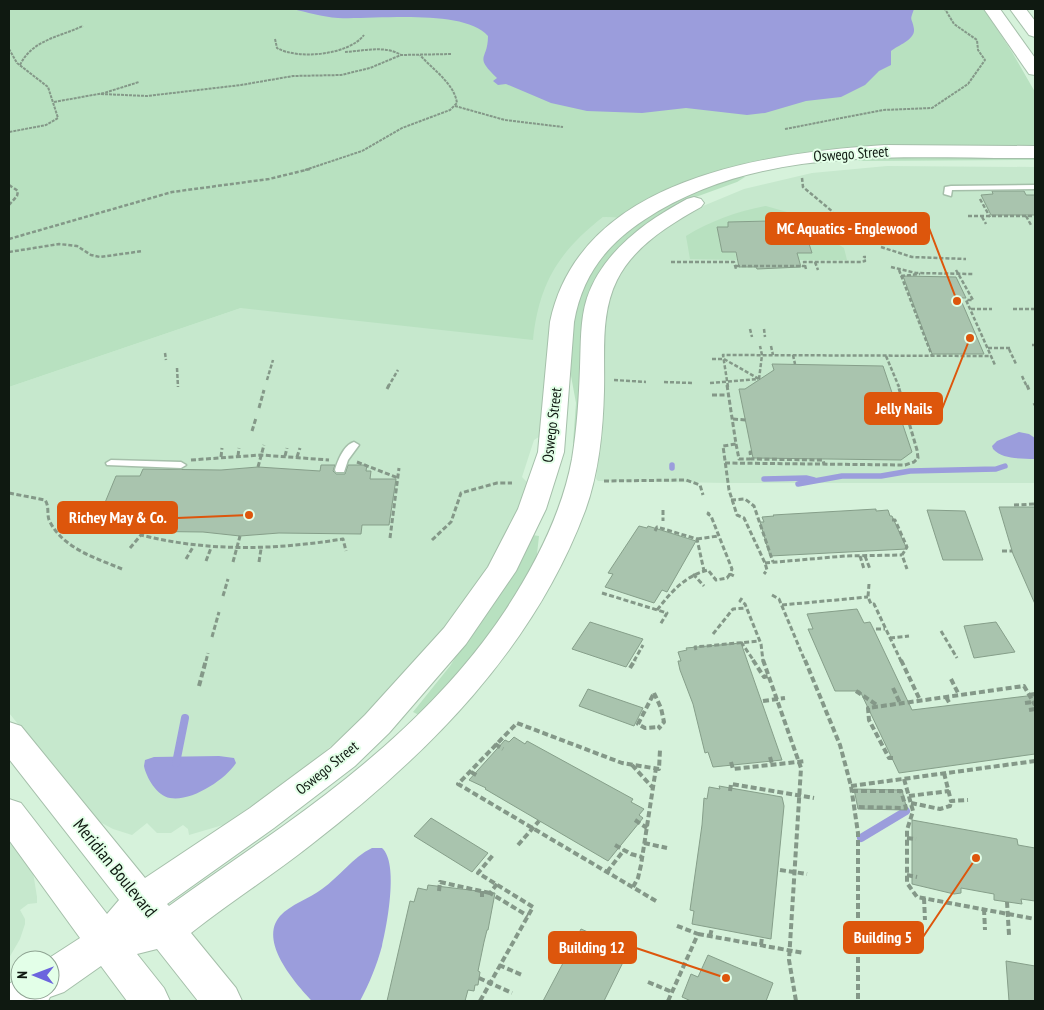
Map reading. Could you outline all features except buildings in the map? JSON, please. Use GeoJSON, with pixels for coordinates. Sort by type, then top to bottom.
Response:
{"type":"FeatureCollection","features":[{"type":"Feature","properties":{"kind":"main road"},"geometry":{"type":"LineString","coordinates":[[992,9],[1035,70]]}},
{"type":"Feature","properties":{"kind":"main road"},"geometry":{"type":"LineString","coordinates":[[1018,9],[1035,32]]}},
{"type":"Feature","properties":{"kind":"main road","name":"Oswego Street"},"geometry":{"type":"LineString","coordinates":[[106,942],[141,901],[262,818],[343,757],[371,731],[427,670],[477,607],[517,542],[532,509],[546,468],[553,437],[562,322],[568,295],[588,260],[618,228],[653,205],[681,190],[731,173],[774,162],[812,156],[864,152],[1035,152]]}},
{"type":"Feature","properties":{"kind":"main road","name":"Oswego Street"},"geometry":{"type":"LineString","coordinates":[[165,929],[316,822],[354,792],[415,737],[460,690],[498,644],[533,591],[553,552],[573,505],[586,457],[591,416],[593,330],[599,296],[607,278],[621,258],[642,236],[665,219],[693,204],[733,188],[762,179],[819,168],[891,163],[1035,163]]}},
{"type":"Feature","properties":{"kind":"main road","name":"Meridian Boulevard"},"geometry":{"type":"LineString","coordinates":[[9,734],[222,1001]]}},
{"type":"Feature","properties":{"kind":"main road"},"geometry":{"type":"LineString","coordinates":[[9,813],[150,1001]]}},
{"type":"Feature","properties":{"kind":"main road"},"geometry":{"type":"LineString","coordinates":[[60,972],[106,942],[165,929]]}},
{"type":"Feature","properties":{"kind":"lane"},"geometry":{"type":"LineString","coordinates":[[948,194],[949,189],[1035,187]]}},
{"type":"Feature","properties":{"kind":"lane"},"geometry":{"type":"LineString","coordinates":[[967,188],[986,192],[1035,193]]}},
{"type":"Feature","properties":{"kind":"lane"},"geometry":{"type":"LineString","coordinates":[[340,470],[342,462],[354,445]]}},
{"type":"Feature","properties":{"kind":"lane"},"geometry":{"type":"LineString","coordinates":[[111,463],[184,462]]}},
{"type":"Feature","properties":{"kind":"path"},"geometry":{"type":"LineString","coordinates":[[785,129],[883,110],[930,108],[943,98],[962,89],[972,80],[977,68],[985,60],[978,50],[977,40],[953,24],[947,16],[946,9]]}},
{"type":"Feature","properties":{"kind":"path"},"geometry":{"type":"LineString","coordinates":[[20,66],[26,54],[35,45],[83,26]]}},
{"type":"Feature","properties":{"kind":"path"},"geometry":{"type":"LineString","coordinates":[[342,51],[358,44],[364,36]]}},
{"type":"Feature","properties":{"kind":"path"},"geometry":{"type":"LineString","coordinates":[[275,39],[277,48],[284,52],[391,50],[401,55]]}},
{"type":"Feature","properties":{"kind":"path"},"geometry":{"type":"LineString","coordinates":[[9,49],[20,66],[48,86],[58,115],[56,121],[44,126],[9,132]]}},
{"type":"Feature","properties":{"kind":"path"},"geometry":{"type":"LineString","coordinates":[[101,94],[147,96],[293,76],[341,75],[370,68],[401,55],[451,54]]}},
{"type":"Feature","properties":{"kind":"path"},"geometry":{"type":"LineString","coordinates":[[9,239],[172,192],[270,179],[311,169],[358,152],[402,128],[441,114],[455,106],[458,102],[455,93],[420,55]]}},
{"type":"Feature","properties":{"kind":"path"},"geometry":{"type":"LineString","coordinates":[[54,102],[101,94],[139,82]]}},
{"type":"Feature","properties":{"kind":"path"},"geometry":{"type":"LineString","coordinates":[[455,106],[504,120],[563,127]]}},
{"type":"Feature","properties":{"kind":"path"},"geometry":{"type":"LineString","coordinates":[[802,178],[803,187],[833,212]]}},
{"type":"Feature","properties":{"kind":"path"},"geometry":{"type":"LineString","coordinates":[[9,185],[18,192],[9,205]]}},
{"type":"Feature","properties":{"kind":"path"},"geometry":{"type":"LineString","coordinates":[[978,194],[990,217]]}},
{"type":"Feature","properties":{"kind":"path"},"geometry":{"type":"LineString","coordinates":[[968,216],[1035,216]]}},
{"type":"Feature","properties":{"kind":"path"},"geometry":{"type":"LineString","coordinates":[[1026,216],[1031,225]]}},
{"type":"Feature","properties":{"kind":"path"},"geometry":{"type":"LineString","coordinates":[[982,217],[986,224]]}},
{"type":"Feature","properties":{"kind":"path"},"geometry":{"type":"LineString","coordinates":[[849,224],[866,237]]}},
{"type":"Feature","properties":{"kind":"path"},"geometry":{"type":"LineString","coordinates":[[9,252],[59,244],[77,246],[92,255],[100,257],[143,251]]}},
{"type":"Feature","properties":{"kind":"path"},"geometry":{"type":"LineString","coordinates":[[881,247],[907,256],[951,260],[966,259]]}},
{"type":"Feature","properties":{"kind":"path"},"geometry":{"type":"LineString","coordinates":[[671,262],[734,262],[736,267],[805,268],[804,262],[861,262],[865,261],[864,257],[866,258]]}},
{"type":"Feature","properties":{"kind":"path"},"geometry":{"type":"LineString","coordinates":[[815,262],[818,270]]}},
{"type":"Feature","properties":{"kind":"path"},"geometry":{"type":"LineString","coordinates":[[891,267],[920,273],[956,272],[973,274]]}},
{"type":"Feature","properties":{"kind":"path"},"geometry":{"type":"LineString","coordinates":[[899,270],[932,356]]}},
{"type":"Feature","properties":{"kind":"path"},"geometry":{"type":"LineString","coordinates":[[956,272],[973,300],[966,300],[995,364]]}},
{"type":"Feature","properties":{"kind":"path"},"geometry":{"type":"LineString","coordinates":[[901,276],[916,276],[920,273]]}},
{"type":"Feature","properties":{"kind":"path"},"geometry":{"type":"LineString","coordinates":[[970,309],[992,309]]}},
{"type":"Feature","properties":{"kind":"path"},"geometry":{"type":"LineString","coordinates":[[1013,309],[1034,310]]}},
{"type":"Feature","properties":{"kind":"path"},"geometry":{"type":"LineString","coordinates":[[750,329],[752,337]]}},
{"type":"Feature","properties":{"kind":"path"},"geometry":{"type":"LineString","coordinates":[[764,329],[765,337]]}},
{"type":"Feature","properties":{"kind":"path"},"geometry":{"type":"LineString","coordinates":[[759,379],[762,355],[760,346]]}},
{"type":"Feature","properties":{"kind":"path"},"geometry":{"type":"LineString","coordinates":[[771,346],[773,355]]}},
{"type":"Feature","properties":{"kind":"path"},"geometry":{"type":"LineString","coordinates":[[988,348],[1010,348],[1016,364]]}},
{"type":"Feature","properties":{"kind":"path"},"geometry":{"type":"LineString","coordinates":[[166,353],[166,360]]}},
{"type":"Feature","properties":{"kind":"path"},"geometry":{"type":"LineString","coordinates":[[824,464],[823,460],[738,459],[723,355],[991,356]]}},
{"type":"Feature","properties":{"kind":"path"},"geometry":{"type":"LineString","coordinates":[[793,355],[795,364]]}},
{"type":"Feature","properties":{"kind":"path"},"geometry":{"type":"LineString","coordinates":[[725,463],[905,465],[914,462],[918,458],[917,450],[898,385],[886,356]]}},
{"type":"Feature","properties":{"kind":"path"},"geometry":{"type":"LineString","coordinates":[[943,356],[946,362]]}},
{"type":"Feature","properties":{"kind":"path"},"geometry":{"type":"LineString","coordinates":[[712,359],[724,359],[759,379]]}},
{"type":"Feature","properties":{"kind":"path"},"geometry":{"type":"LineString","coordinates":[[267,380],[273,360]]}},
{"type":"Feature","properties":{"kind":"path"},"geometry":{"type":"LineString","coordinates":[[177,368],[178,387]]}},
{"type":"Feature","properties":{"kind":"path"},"geometry":{"type":"LineString","coordinates":[[387,389],[398,370]]}},
{"type":"Feature","properties":{"kind":"path"},"geometry":{"type":"LineString","coordinates":[[1022,376],[1028,390]]}},
{"type":"Feature","properties":{"kind":"path"},"geometry":{"type":"LineString","coordinates":[[710,383],[759,379]]}},
{"type":"Feature","properties":{"kind":"path"},"geometry":{"type":"LineString","coordinates":[[614,380],[646,382]]}},
{"type":"Feature","properties":{"kind":"path"},"geometry":{"type":"LineString","coordinates":[[664,382],[692,383]]}},
{"type":"Feature","properties":{"kind":"path"},"geometry":{"type":"LineString","coordinates":[[259,408],[264,390]]}},
{"type":"Feature","properties":{"kind":"path"},"geometry":{"type":"LineString","coordinates":[[712,395],[729,395]]}},
{"type":"Feature","properties":{"kind":"path"},"geometry":{"type":"LineString","coordinates":[[252,431],[256,418]]}},
{"type":"Feature","properties":{"kind":"path"},"geometry":{"type":"LineString","coordinates":[[733,420],[746,420]]}},
{"type":"Feature","properties":{"kind":"path"},"geometry":{"type":"LineString","coordinates":[[736,444],[724,445],[731,500],[737,515],[744,518],[765,563],[767,570],[764,574]]}},
{"type":"Feature","properties":{"kind":"path"},"geometry":{"type":"LineString","coordinates":[[258,467],[264,445]]}},
{"type":"Feature","properties":{"kind":"path"},"geometry":{"type":"LineString","coordinates":[[221,457],[222,448]]}},
{"type":"Feature","properties":{"kind":"path"},"geometry":{"type":"LineString","coordinates":[[238,456],[239,448]]}},
{"type":"Feature","properties":{"kind":"path"},"geometry":{"type":"LineString","coordinates":[[285,456],[287,448]]}},
{"type":"Feature","properties":{"kind":"path"},"geometry":{"type":"LineString","coordinates":[[297,457],[300,448]]}},
{"type":"Feature","properties":{"kind":"path"},"geometry":{"type":"LineString","coordinates":[[751,459],[750,452],[752,452]]}},
{"type":"Feature","properties":{"kind":"path"},"geometry":{"type":"LineString","coordinates":[[184,462],[221,457],[261,455],[333,461]]}},
{"type":"Feature","properties":{"kind":"path"},"geometry":{"type":"LineString","coordinates":[[354,462],[370,466],[398,478]]}},
{"type":"Feature","properties":{"kind":"path"},"geometry":{"type":"LineString","coordinates":[[390,538],[399,468]]}},
{"type":"Feature","properties":{"kind":"path"},"geometry":{"type":"LineString","coordinates":[[602,481],[686,480],[700,485],[701,493],[704,495]]}},
{"type":"Feature","properties":{"kind":"path"},"geometry":{"type":"LineString","coordinates":[[432,540],[451,523],[457,508],[458,495],[461,492],[497,483],[512,483]]}},
{"type":"Feature","properties":{"kind":"path"},"geometry":{"type":"LineString","coordinates":[[9,493],[45,500],[48,504],[49,521],[63,539],[88,555],[122,569]]}},
{"type":"Feature","properties":{"kind":"path"},"geometry":{"type":"LineString","coordinates":[[731,500],[745,499],[754,506],[763,527],[773,562]]}},
{"type":"Feature","properties":{"kind":"path"},"geometry":{"type":"LineString","coordinates":[[1014,504],[1035,504]]}},
{"type":"Feature","properties":{"kind":"path"},"geometry":{"type":"LineString","coordinates":[[663,510],[663,521]]}},
{"type":"Feature","properties":{"kind":"path"},"geometry":{"type":"LineString","coordinates":[[657,610],[675,587],[693,574],[708,570],[716,580],[732,575],[732,569],[711,516],[708,514],[709,512]]}},
{"type":"Feature","properties":{"kind":"path"},"geometry":{"type":"LineString","coordinates":[[765,563],[838,555],[902,555],[907,549],[895,520],[892,520]]}},
{"type":"Feature","properties":{"kind":"path"},"geometry":{"type":"LineString","coordinates":[[655,531],[657,527],[684,538],[697,539],[718,536]]}},
{"type":"Feature","properties":{"kind":"path"},"geometry":{"type":"LineString","coordinates":[[130,548],[141,535],[193,546],[236,549],[290,547],[343,539],[346,551]]}},
{"type":"Feature","properties":{"kind":"path"},"geometry":{"type":"LineString","coordinates":[[233,562],[240,536]]}},
{"type":"Feature","properties":{"kind":"path"},"geometry":{"type":"LineString","coordinates":[[697,539],[704,571]]}},
{"type":"Feature","properties":{"kind":"path"},"geometry":{"type":"LineString","coordinates":[[186,560],[193,546]]}},
{"type":"Feature","properties":{"kind":"path"},"geometry":{"type":"LineString","coordinates":[[206,561],[211,548]]}},
{"type":"Feature","properties":{"kind":"path"},"geometry":{"type":"LineString","coordinates":[[259,562],[261,549]]}},
{"type":"Feature","properties":{"kind":"path"},"geometry":{"type":"LineString","coordinates":[[1002,551],[1012,551]]}},
{"type":"Feature","properties":{"kind":"path"},"geometry":{"type":"LineString","coordinates":[[902,555],[907,569]]}},
{"type":"Feature","properties":{"kind":"path"},"geometry":{"type":"LineString","coordinates":[[860,556],[864,569]]}},
{"type":"Feature","properties":{"kind":"path"},"geometry":{"type":"LineString","coordinates":[[866,556],[870,569]]}},
{"type":"Feature","properties":{"kind":"path"},"geometry":{"type":"LineString","coordinates":[[693,574],[704,586]]}},
{"type":"Feature","properties":{"kind":"path"},"geometry":{"type":"LineString","coordinates":[[223,596],[228,578]]}},
{"type":"Feature","properties":{"kind":"path"},"geometry":{"type":"LineString","coordinates":[[869,584],[868,597],[870,604],[874,604],[920,700]]}},
{"type":"Feature","properties":{"kind":"path"},"geometry":{"type":"LineString","coordinates":[[670,585],[675,587]]}},
{"type":"Feature","properties":{"kind":"path"},"geometry":{"type":"LineString","coordinates":[[602,593],[667,614],[660,625]]}},
{"type":"Feature","properties":{"kind":"path"},"geometry":{"type":"LineString","coordinates":[[772,595],[779,599],[782,605],[840,745],[852,788],[858,838],[858,1001]]}},
{"type":"Feature","properties":{"kind":"path"},"geometry":{"type":"LineString","coordinates":[[782,605],[868,597]]}},
{"type":"Feature","properties":{"kind":"path"},"geometry":{"type":"LineString","coordinates":[[742,598],[740,601],[746,608],[759,640],[761,655],[801,768],[789,950],[796,1001]]}},
{"type":"Feature","properties":{"kind":"path"},"geometry":{"type":"LineString","coordinates":[[713,634],[733,609],[746,608]]}},
{"type":"Feature","properties":{"kind":"path"},"geometry":{"type":"LineString","coordinates":[[212,637],[218,612]]}},
{"type":"Feature","properties":{"kind":"path"},"geometry":{"type":"LineString","coordinates":[[876,629],[885,628]]}},
{"type":"Feature","properties":{"kind":"path"},"geometry":{"type":"LineString","coordinates":[[941,631],[957,658]]}},
{"type":"Feature","properties":{"kind":"path"},"geometry":{"type":"LineString","coordinates":[[890,638],[909,636]]}},
{"type":"Feature","properties":{"kind":"path"},"geometry":{"type":"LineString","coordinates":[[696,650],[695,647],[733,645],[759,640]]}},
{"type":"Feature","properties":{"kind":"path"},"geometry":{"type":"LineString","coordinates":[[741,642],[764,677],[768,676]]}},
{"type":"Feature","properties":{"kind":"path"},"geometry":{"type":"LineString","coordinates":[[630,668],[643,645]]}},
{"type":"Feature","properties":{"kind":"path"},"geometry":{"type":"LineString","coordinates":[[199,686],[208,653]]}},
{"type":"Feature","properties":{"kind":"path"},"geometry":{"type":"LineString","coordinates":[[951,680],[959,695]]}},
{"type":"Feature","properties":{"kind":"path"},"geometry":{"type":"LineString","coordinates":[[892,758],[889,758],[867,709],[877,706],[1024,686],[1034,703]]}},
{"type":"Feature","properties":{"kind":"path"},"geometry":{"type":"LineString","coordinates":[[893,688],[900,703]]}},
{"type":"Feature","properties":{"kind":"path"},"geometry":{"type":"LineString","coordinates":[[856,691],[877,706]]}},
{"type":"Feature","properties":{"kind":"path"},"geometry":{"type":"LineString","coordinates":[[654,694],[657,696],[664,715],[664,722],[660,728],[645,728],[638,724],[654,694]]}},
{"type":"Feature","properties":{"kind":"path"},"geometry":{"type":"LineString","coordinates":[[1029,695],[1035,694]]}},
{"type":"Feature","properties":{"kind":"path"},"geometry":{"type":"LineString","coordinates":[[946,697],[950,704]]}},
{"type":"Feature","properties":{"kind":"path"},"geometry":{"type":"LineString","coordinates":[[763,701],[785,698]]}},
{"type":"Feature","properties":{"kind":"path"},"geometry":{"type":"LineString","coordinates":[[1025,703],[1034,703]]}},
{"type":"Feature","properties":{"kind":"path"},"geometry":{"type":"LineString","coordinates":[[1029,710],[1035,709]]}},
{"type":"Feature","properties":{"kind":"path"},"geometry":{"type":"LineString","coordinates":[[656,901],[458,784],[516,723],[632,765],[659,769],[660,750]]}},
{"type":"Feature","properties":{"kind":"path"},"geometry":{"type":"LineString","coordinates":[[495,744],[503,749]]}},
{"type":"Feature","properties":{"kind":"path"},"geometry":{"type":"LineString","coordinates":[[770,757],[772,764]]}},
{"type":"Feature","properties":{"kind":"path"},"geometry":{"type":"LineString","coordinates":[[730,762],[733,768],[806,761]]}},
{"type":"Feature","properties":{"kind":"path"},"geometry":{"type":"LineString","coordinates":[[852,788],[1035,761]]}},
{"type":"Feature","properties":{"kind":"path"},"geometry":{"type":"LineString","coordinates":[[632,765],[653,788]]}},
{"type":"Feature","properties":{"kind":"path"},"geometry":{"type":"LineString","coordinates":[[632,887],[638,878],[656,768]]}},
{"type":"Feature","properties":{"kind":"path"},"geometry":{"type":"LineString","coordinates":[[470,772],[478,776]]}},
{"type":"Feature","properties":{"kind":"path"},"geometry":{"type":"LineString","coordinates":[[911,803],[944,809],[950,806],[952,801],[944,773]]}},
{"type":"Feature","properties":{"kind":"path"},"geometry":{"type":"LineString","coordinates":[[904,779],[913,813],[908,823],[907,883],[917,897],[1035,918]]}},
{"type":"Feature","properties":{"kind":"path"},"geometry":{"type":"LineString","coordinates":[[730,791],[731,784],[814,798]]}},
{"type":"Feature","properties":{"kind":"path"},"geometry":{"type":"LineString","coordinates":[[852,788],[901,791],[906,808],[855,807]]}},
{"type":"Feature","properties":{"kind":"path"},"geometry":{"type":"LineString","coordinates":[[909,796],[949,791]]}},
{"type":"Feature","properties":{"kind":"path"},"geometry":{"type":"LineString","coordinates":[[772,798],[773,792]]}},
{"type":"Feature","properties":{"kind":"path"},"geometry":{"type":"LineString","coordinates":[[952,801],[968,800]]}},
{"type":"Feature","properties":{"kind":"path"},"geometry":{"type":"LineString","coordinates":[[635,820],[647,828]]}},
{"type":"Feature","properties":{"kind":"path"},"geometry":{"type":"LineString","coordinates":[[518,844],[539,821]]}},
{"type":"Feature","properties":{"kind":"path"},"geometry":{"type":"LineString","coordinates":[[907,838],[916,840]]}},
{"type":"Feature","properties":{"kind":"path"},"geometry":{"type":"LineString","coordinates":[[644,844],[667,848]]}},
{"type":"Feature","properties":{"kind":"path"},"geometry":{"type":"LineString","coordinates":[[615,845],[642,857]]}},
{"type":"Feature","properties":{"kind":"path"},"geometry":{"type":"LineString","coordinates":[[607,872],[624,850]]}},
{"type":"Feature","properties":{"kind":"path"},"geometry":{"type":"LineString","coordinates":[[480,1001],[533,907],[478,872],[493,854]]}},
{"type":"Feature","properties":{"kind":"path"},"geometry":{"type":"LineString","coordinates":[[780,870],[807,874]]}},
{"type":"Feature","properties":{"kind":"path"},"geometry":{"type":"LineString","coordinates":[[907,875],[917,877]]}},
{"type":"Feature","properties":{"kind":"path"},"geometry":{"type":"LineString","coordinates":[[439,891],[440,882],[460,885],[482,894],[490,893],[528,916]]}},
{"type":"Feature","properties":{"kind":"path"},"geometry":{"type":"LineString","coordinates":[[490,893],[497,884]]}},
{"type":"Feature","properties":{"kind":"path"},"geometry":{"type":"LineString","coordinates":[[924,898],[925,920]]}},
{"type":"Feature","properties":{"kind":"path"},"geometry":{"type":"LineString","coordinates":[[1007,902],[1009,936]]}},
{"type":"Feature","properties":{"kind":"path"},"geometry":{"type":"LineString","coordinates":[[984,909],[986,930]]}},
{"type":"Feature","properties":{"kind":"path"},"geometry":{"type":"LineString","coordinates":[[675,925],[698,934],[804,953]]}},
{"type":"Feature","properties":{"kind":"path"},"geometry":{"type":"LineString","coordinates":[[710,936],[712,928]]}},
{"type":"Feature","properties":{"kind":"path"},"geometry":{"type":"LineString","coordinates":[[668,1001],[698,934]]}},
{"type":"Feature","properties":{"kind":"path"},"geometry":{"type":"LineString","coordinates":[[761,945],[762,937]]}},
{"type":"Feature","properties":{"kind":"path"},"geometry":{"type":"LineString","coordinates":[[500,964],[522,975]]}},
{"type":"Feature","properties":{"kind":"path"},"geometry":{"type":"LineString","coordinates":[[479,978],[512,993]]}},
{"type":"Feature","properties":{"kind":"path"},"geometry":{"type":"LineString","coordinates":[[677,981],[684,984]]}},
{"type":"Feature","properties":{"kind":"path"},"geometry":{"type":"LineString","coordinates":[[648,982],[672,992]]}},
{"type":"Feature","properties":{"kind":"shaded area"},"geometry":{"type":"Polygon","coordinates":[[[9,9],[984,9],[1035,92],[1035,149],[888,148],[800,155],[622,218],[603,217],[574,243],[553,271],[540,302],[533,340],[241,308],[9,387],[9,9]]]}},
{"type":"Feature","properties":{"kind":"shaded area"},"geometry":{"type":"Polygon","coordinates":[[[960,155],[1035,155],[1035,160],[859,161],[857,159],[960,155]]]}},
{"type":"Feature","properties":{"kind":"shaded area"},"geometry":{"type":"Polygon","coordinates":[[[887,166],[1035,167],[1035,483],[598,481],[596,479],[600,448],[603,317],[618,274],[644,243],[691,211],[744,189],[812,173],[887,166]]]}},
{"type":"Feature","properties":{"kind":"shaded area"},"geometry":{"type":"Polygon","coordinates":[[[741,176],[745,177],[737,182],[693,198],[623,244],[582,361],[575,444],[573,443],[576,403],[569,365],[572,318],[592,267],[628,229],[695,190],[741,176]]]}},
{"type":"Feature","properties":{"kind":"shaded area"},"geometry":{"type":"Polygon","coordinates":[[[766,206],[787,212],[844,248],[847,260],[799,260],[797,253],[812,253],[804,228],[771,227],[769,221],[739,222],[740,227],[717,227],[722,252],[735,252],[737,260],[690,259],[686,236],[725,217],[766,206]]]}},
{"type":"Feature","properties":{"kind":"shaded area"},"geometry":{"type":"Polygon","coordinates":[[[603,217],[622,218],[567,278],[555,310],[542,435],[534,440],[522,477],[529,484],[501,550],[431,649],[352,728],[316,759],[271,793],[223,825],[189,835],[188,829],[183,825],[171,833],[157,833],[147,823],[132,835],[113,829],[98,821],[9,713],[9,387],[241,308],[603,217]]]}},
{"type":"Feature","properties":{"kind":"shaded area"},"geometry":{"type":"Polygon","coordinates":[[[532,535],[539,536],[536,563],[489,637],[421,716],[413,712],[450,666],[532,535]]]}},
{"type":"Feature","properties":{"kind":"shaded area"},"geometry":{"type":"Polygon","coordinates":[[[9,839],[33,872],[37,903],[28,904],[20,910],[25,919],[25,924],[20,939],[14,950],[10,950],[9,958],[9,839]]]}},
{"type":"Feature","properties":{"kind":"water"},"geometry":{"type":"Polygon","coordinates":[[[292,9],[914,9],[911,18],[914,33],[909,39],[891,51],[891,65],[879,71],[865,85],[841,97],[806,101],[765,113],[747,115],[686,108],[642,113],[587,111],[551,103],[506,84],[498,85],[493,81],[497,78],[485,65],[483,58],[488,36],[476,27],[459,22],[417,17],[338,18],[292,9]]]}},
{"type":"Feature","properties":{"kind":"water"},"geometry":{"type":"Polygon","coordinates":[[[1019,432],[1029,434],[1035,438],[1035,459],[1007,457],[993,449],[992,446],[997,441],[1019,432]]]}},
{"type":"Feature","properties":{"kind":"water"},"geometry":{"type":"Polygon","coordinates":[[[219,756],[234,758],[236,763],[216,783],[188,797],[165,797],[150,780],[144,766],[145,760],[154,757],[219,756]]]}},
{"type":"Feature","properties":{"kind":"water"},"geometry":{"type":"Polygon","coordinates":[[[372,848],[382,848],[387,856],[391,880],[389,910],[384,936],[372,974],[360,1001],[312,1001],[281,961],[273,937],[274,926],[284,912],[322,889],[372,848]]]}},
{"type":"Feature","properties":{"kind":"waterway"},"geometry":{"type":"LineString","coordinates":[[798,484],[842,476],[881,476],[910,471],[996,469],[1005,466]]}},
{"type":"Feature","properties":{"kind":"waterway"},"geometry":{"type":"LineString","coordinates":[[764,479],[806,478],[814,480]]}},
{"type":"Feature","properties":{"kind":"waterway"},"geometry":{"type":"LineString","coordinates":[[176,763],[185,718]]}},
{"type":"Feature","properties":{"kind":"waterway"},"geometry":{"type":"LineString","coordinates":[[861,838],[906,811]]}},
{"type":"Feature","properties":{"kind":"place","name":"MC Aquatics - Englewood"},"geometry":{"type":"Point","coordinates":[957,301]}},
{"type":"Feature","properties":{"kind":"place","name":"Jelly Nails"},"geometry":{"type":"Point","coordinates":[970,338]}},
{"type":"Feature","properties":{"kind":"place","name":"Richey May & Co."},"geometry":{"type":"Point","coordinates":[249,515]}},
{"type":"Feature","properties":{"kind":"place","name":"Building 5"},"geometry":{"type":"Point","coordinates":[976,858]}},
{"type":"Feature","properties":{"kind":"place","name":"Building 12"},"geometry":{"type":"Point","coordinates":[726,978]}}]}
